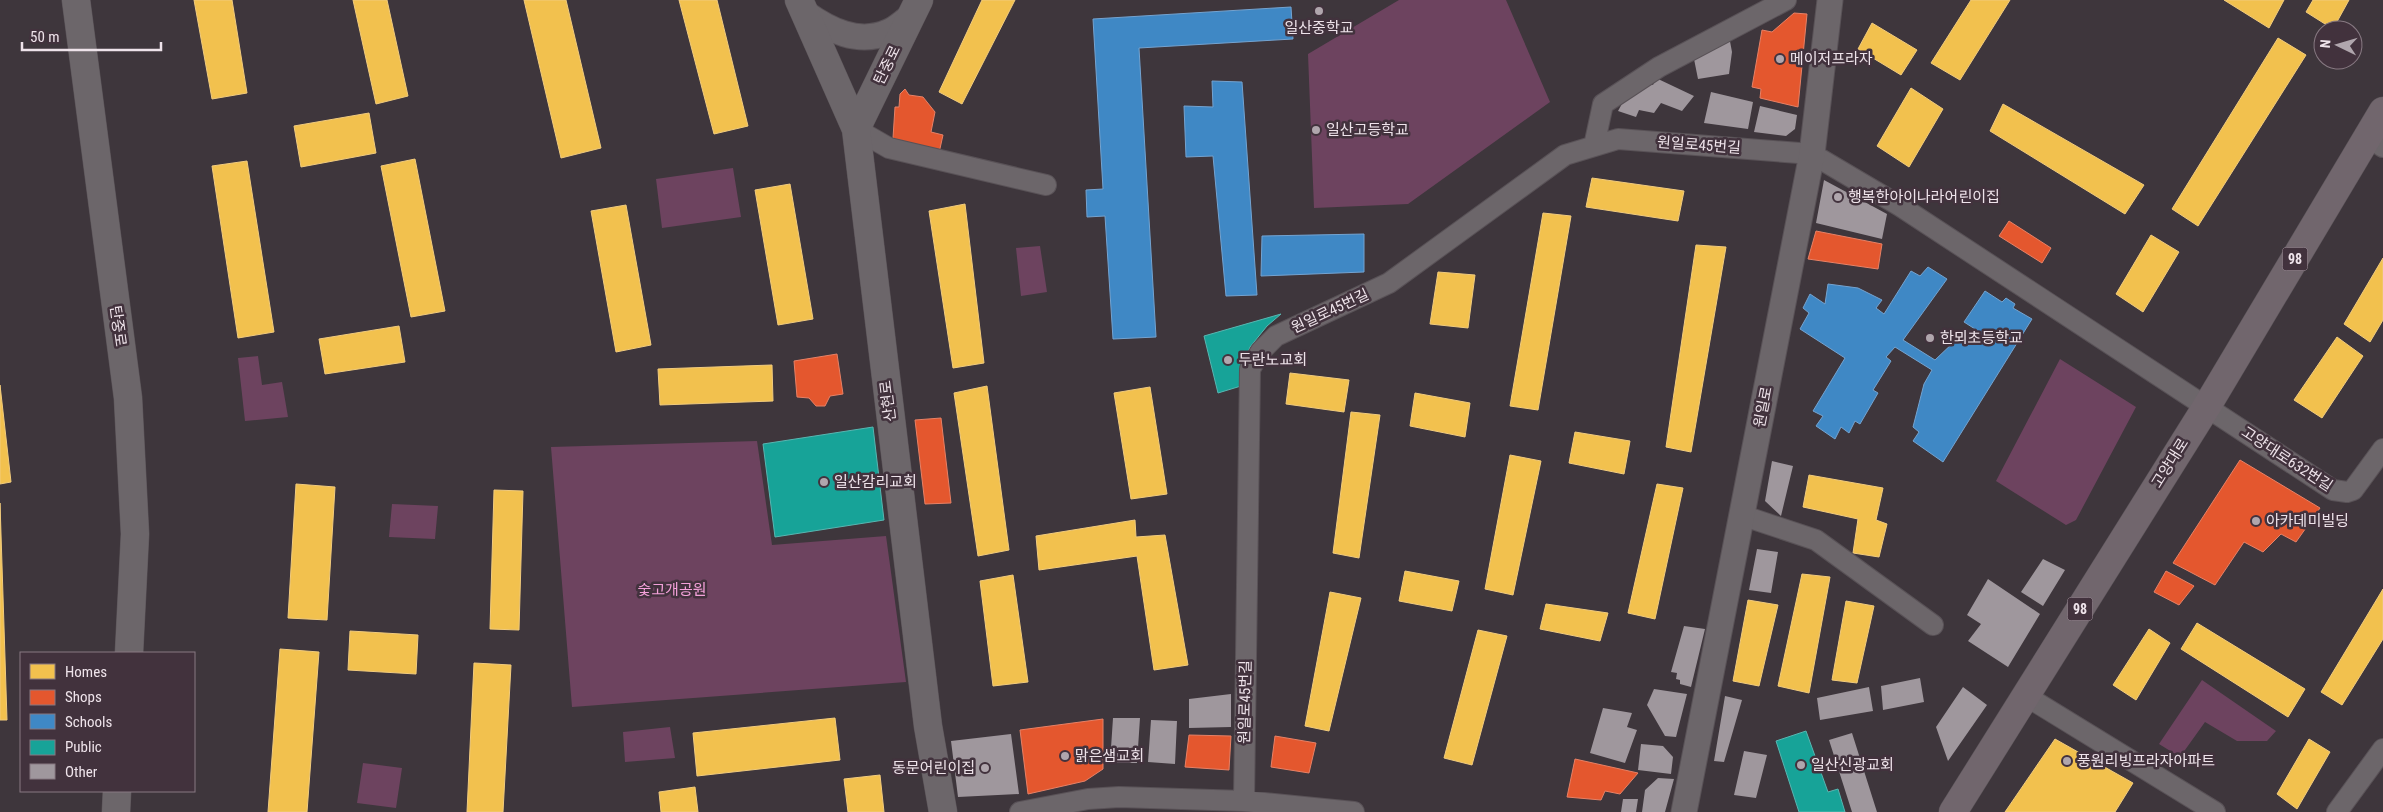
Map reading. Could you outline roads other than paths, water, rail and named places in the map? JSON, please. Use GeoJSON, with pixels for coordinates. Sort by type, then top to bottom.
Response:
{"type":"FeatureCollection","features":[{"type":"Feature","properties":{"kind":"main road","name":"탄중로"},"geometry":{"type":"LineString","coordinates":[[76,0],[128,398],[136,534],[129,652]]}},
{"type":"Feature","properties":{"kind":"main road","name":"산현로"},"geometry":{"type":"LineString","coordinates":[[802,7],[856,129],[928,726],[943,812]]}},
{"type":"Feature","properties":{"kind":"main road","name":"탄중로"},"geometry":{"type":"LineString","coordinates":[[856,129],[915,8]]}},
{"type":"Feature","properties":{"kind":"main road","name":"고양대로"},"geometry":{"type":"LineString","coordinates":[[2211,409],[2383,111]]}},
{"type":"Feature","properties":{"kind":"main road","name":"고양대로"},"geometry":{"type":"LineString","coordinates":[[1966,812],[2031,699],[2211,409],[2382,144]]}},
{"type":"Feature","properties":{"kind":"main road","name":"고양대로"},"geometry":{"type":"LineString","coordinates":[[1953,812],[2031,699]]}},
{"type":"Feature","properties":{"kind":"main road"},"geometry":{"type":"LineString","coordinates":[[116,812],[117,792]]}},
{"type":"Feature","properties":{"kind":"street"},"geometry":{"type":"LineString","coordinates":[[1594,146],[1603,104],[1659,67],[1786,0]]}},
{"type":"Feature","properties":{"kind":"street","name":"원일로"},"geometry":{"type":"LineString","coordinates":[[1684,812],[1812,154],[1830,0]]}},
{"type":"Feature","properties":{"kind":"street"},"geometry":{"type":"LineString","coordinates":[[802,7],[829,30],[859,37],[888,33],[915,8]]}},
{"type":"Feature","properties":{"kind":"street"},"geometry":{"type":"LineString","coordinates":[[856,129],[889,148],[1046,184]]}},
{"type":"Feature","properties":{"kind":"street","name":"원일로45번길"},"geometry":{"type":"LineString","coordinates":[[1244,801],[1250,370],[1262,351],[1276,336],[1389,283],[1565,155],[1618,139],[1812,154]]}},
{"type":"Feature","properties":{"kind":"street"},"geometry":{"type":"LineString","coordinates":[[1812,154],[1900,206],[2211,409]]}},
{"type":"Feature","properties":{"kind":"street","name":"고양대로632번길"},"geometry":{"type":"LineString","coordinates":[[2211,409],[2333,490],[2353,490],[2383,449]]}},
{"type":"Feature","properties":{"kind":"street"},"geometry":{"type":"LineString","coordinates":[[1741,515],[1816,540],[1933,625]]}},
{"type":"Feature","properties":{"kind":"street"},"geometry":{"type":"LineString","coordinates":[[2031,699],[2215,812]]}},
{"type":"Feature","properties":{"kind":"street"},"geometry":{"type":"LineString","coordinates":[[2338,812],[2383,749]]}},
{"type":"Feature","properties":{"kind":"street"},"geometry":{"type":"LineString","coordinates":[[1020,812],[1088,799],[1119,797],[1244,801],[1354,812]]}},
{"type":"Feature","properties":{"kind":"place","name":"일산중학교"},"geometry":{"type":"Point","coordinates":[1319,11]}},
{"type":"Feature","properties":{"kind":"place","name":"메이저프라자"},"geometry":{"type":"Point","coordinates":[1780,59]}},
{"type":"Feature","properties":{"kind":"place","name":"일산고등학교"},"geometry":{"type":"Point","coordinates":[1316,130]}},
{"type":"Feature","properties":{"kind":"place","name":"행복한아이나라어린이집"},"geometry":{"type":"Point","coordinates":[1838,197]}},
{"type":"Feature","properties":{"kind":"place","name":"한뫼초등학교"},"geometry":{"type":"Point","coordinates":[1930,338]}},
{"type":"Feature","properties":{"kind":"place","name":"두란노교회"},"geometry":{"type":"Point","coordinates":[1228,360]}},
{"type":"Feature","properties":{"kind":"place","name":"일산감리교회"},"geometry":{"type":"Point","coordinates":[824,482]}},
{"type":"Feature","properties":{"kind":"place","name":"아카데미빌딩"},"geometry":{"type":"Point","coordinates":[2256,521]}},
{"type":"Feature","properties":{"kind":"place","name":"맑은샘교회"},"geometry":{"type":"Point","coordinates":[1065,756]}},
{"type":"Feature","properties":{"kind":"place","name":"풍원리빙프라자아파트"},"geometry":{"type":"Point","coordinates":[2067,761]}},
{"type":"Feature","properties":{"kind":"place","name":"일산신광교회"},"geometry":{"type":"Point","coordinates":[1801,765]}},
{"type":"Feature","properties":{"kind":"place","name":"동문어린이집"},"geometry":{"type":"Point","coordinates":[985,768]}},
{"type":"Feature","properties":{"kind":"park label","name":"숯고개공원"},"geometry":{"type":"Point","coordinates":[672,590]}}]}
